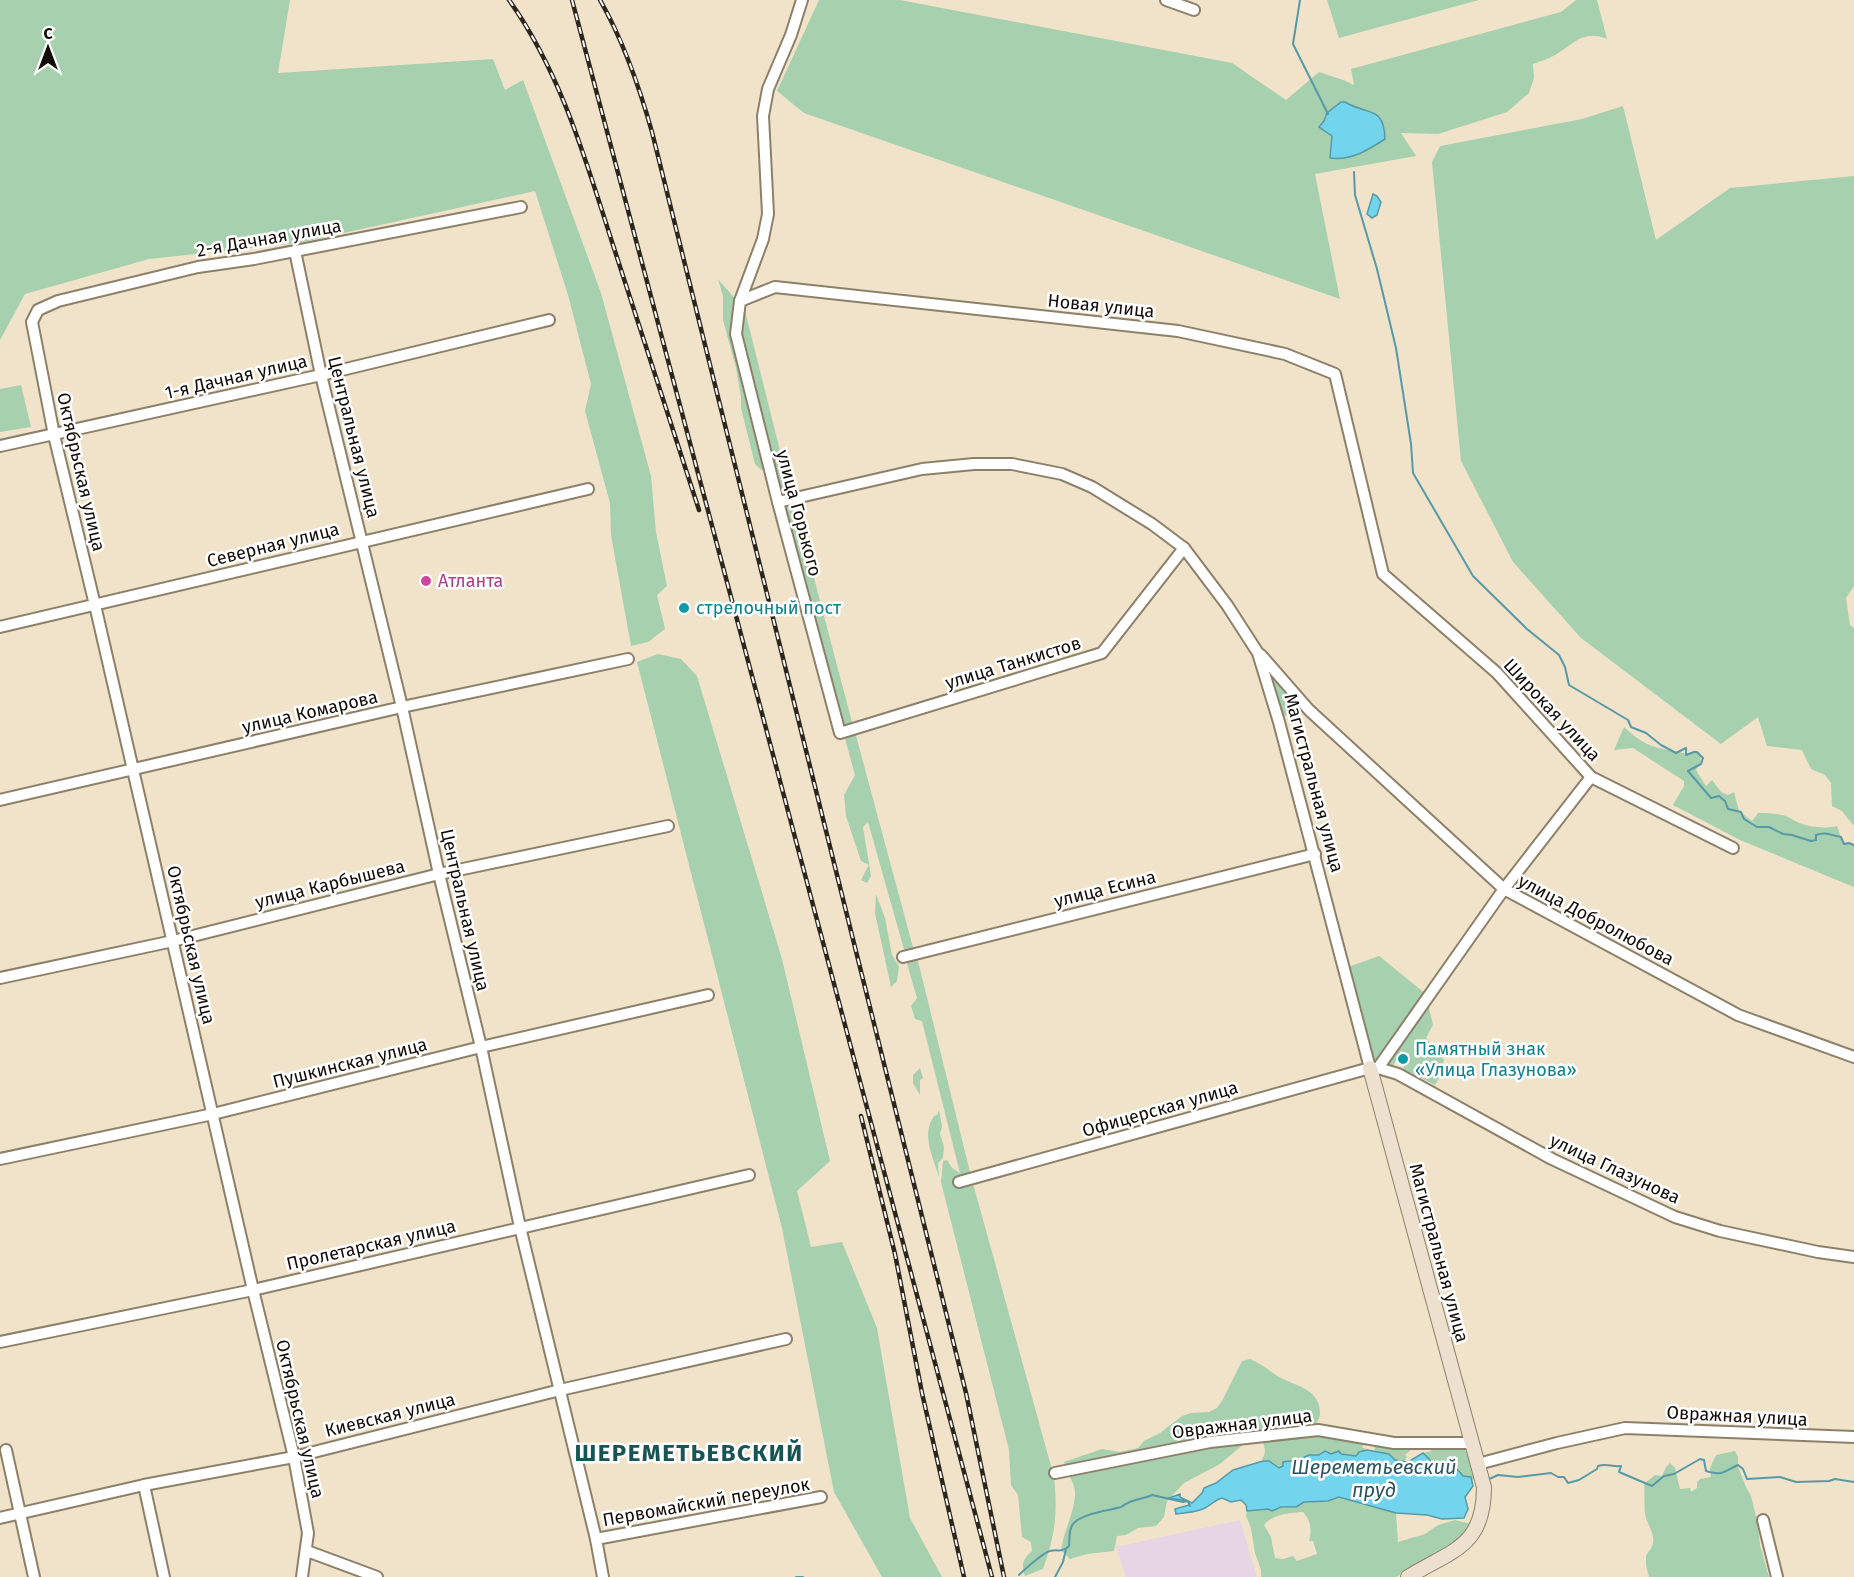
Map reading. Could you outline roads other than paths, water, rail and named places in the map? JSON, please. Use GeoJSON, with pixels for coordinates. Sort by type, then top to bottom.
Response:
{"type":"FeatureCollection","features":[{"type":"Feature","properties":{"kind":"street"},"geometry":{"type":"LineString","coordinates":[[740,301],[763,239],[768,214],[763,116],[768,89],[791,35],[802,0]]}},
{"type":"Feature","properties":{"kind":"street"},"geometry":{"type":"LineString","coordinates":[[1166,0],[1194,10]]}},
{"type":"Feature","properties":{"kind":"street","name":"2-я Дачная улица"},"geometry":{"type":"LineString","coordinates":[[32,321],[38,310],[58,301],[198,267],[295,251],[521,207]]}},
{"type":"Feature","properties":{"kind":"street","name":"Центральная улица"},"geometry":{"type":"LineString","coordinates":[[295,251],[321,375],[363,540],[438,874],[481,1047],[520,1227],[596,1539],[603,1577]]}},
{"type":"Feature","properties":{"kind":"street","name":"Новая улица"},"geometry":{"type":"LineString","coordinates":[[740,301],[775,287],[1178,331],[1285,354],[1335,374],[1363,492]]}},
{"type":"Feature","properties":{"kind":"street","name":"улица Горького"},"geometry":{"type":"LineString","coordinates":[[740,301],[736,334],[840,733]]}},
{"type":"Feature","properties":{"kind":"street","name":"1-я Дачная улица"},"geometry":{"type":"LineString","coordinates":[[0,446],[321,375],[549,320]]}},
{"type":"Feature","properties":{"kind":"street","name":"Октябрьская улица"},"geometry":{"type":"LineString","coordinates":[[32,321],[54,435],[294,1457],[308,1533],[302,1577]]}},
{"type":"Feature","properties":{"kind":"street","name":"Магистральная улица"},"geometry":{"type":"LineString","coordinates":[[778,502],[922,469],[963,464],[1012,464],[1062,474],[1092,487],[1144,519],[1184,548],[1227,605],[1258,652],[1374,1068],[1484,1488],[1483,1514],[1479,1526],[1468,1540],[1450,1554],[1408,1577]]}},
{"type":"Feature","properties":{"kind":"street","name":"Северная улица"},"geometry":{"type":"LineString","coordinates":[[0,627],[588,489]]}},
{"type":"Feature","properties":{"kind":"street","name":"Широкая улица"},"geometry":{"type":"LineString","coordinates":[[1363,492],[1383,574],[1497,673],[1591,777],[1504,889],[1374,1068]]}},
{"type":"Feature","properties":{"kind":"street","name":"улица Танкистов"},"geometry":{"type":"LineString","coordinates":[[840,733],[1102,653],[1184,548]]}},
{"type":"Feature","properties":{"kind":"street","name":"улица Добролюбова"},"geometry":{"type":"LineString","coordinates":[[1258,652],[1309,710],[1504,889],[1738,1015],[1854,1058]]}},
{"type":"Feature","properties":{"kind":"street","name":"улица Комарова"},"geometry":{"type":"LineString","coordinates":[[0,800],[402,707],[628,659]]}},
{"type":"Feature","properties":{"kind":"street"},"geometry":{"type":"LineString","coordinates":[[1591,777],[1733,848]]}},
{"type":"Feature","properties":{"kind":"street","name":"улица Карбышева"},"geometry":{"type":"LineString","coordinates":[[0,978],[173,941],[438,874],[668,826]]}},
{"type":"Feature","properties":{"kind":"street","name":"улица Есина"},"geometry":{"type":"LineString","coordinates":[[903,957],[1315,854]]}},
{"type":"Feature","properties":{"kind":"street","name":"Пушкинская улица"},"geometry":{"type":"LineString","coordinates":[[0,1159],[213,1114],[481,1047],[708,995]]}},
{"type":"Feature","properties":{"kind":"street","name":"Офицерская улица"},"geometry":{"type":"LineString","coordinates":[[960,1182],[1374,1068]]}},
{"type":"Feature","properties":{"kind":"street","name":"улица Глазунова"},"geometry":{"type":"LineString","coordinates":[[1374,1068],[1398,1074],[1552,1159],[1675,1217],[1720,1231],[1818,1252],[1854,1257]]}},
{"type":"Feature","properties":{"kind":"street","name":"Пролетарская улица"},"geometry":{"type":"LineString","coordinates":[[0,1342],[253,1290],[749,1175]]}},
{"type":"Feature","properties":{"kind":"street","name":"Киевская улица"},"geometry":{"type":"LineString","coordinates":[[0,1518],[144,1485],[294,1457],[560,1390],[786,1338]]}},
{"type":"Feature","properties":{"kind":"street","name":"Овражная улица"},"geometry":{"type":"LineString","coordinates":[[1478,1465],[1557,1443],[1625,1428],[1854,1437]]}},
{"type":"Feature","properties":{"kind":"street","name":"Овражная улица"},"geometry":{"type":"LineString","coordinates":[[1055,1473],[1210,1442],[1318,1430],[1394,1443],[1471,1443]]}},
{"type":"Feature","properties":{"kind":"street"},"geometry":{"type":"LineString","coordinates":[[6,1450],[34,1577]]}},
{"type":"Feature","properties":{"kind":"street"},"geometry":{"type":"LineString","coordinates":[[144,1485],[164,1577]]}},
{"type":"Feature","properties":{"kind":"street","name":"Первомайский переулок"},"geometry":{"type":"LineString","coordinates":[[596,1539],[821,1497]]}},
{"type":"Feature","properties":{"kind":"street"},"geometry":{"type":"LineString","coordinates":[[1763,1520],[1777,1577]]}},
{"type":"Feature","properties":{"kind":"street"},"geometry":{"type":"LineString","coordinates":[[307,1551],[377,1577]]}},
{"type":"Feature","properties":{"kind":"water"},"geometry":{"type":"Polygon","coordinates":[[[1341,102],[1378,116],[1382,121],[1385,139],[1366,151],[1352,156],[1330,158],[1332,136],[1319,127],[1327,113],[1341,102]]]}},
{"type":"Feature","properties":{"kind":"water"},"geometry":{"type":"Polygon","coordinates":[[[1373,194],[1381,202],[1377,215],[1372,218],[1367,214],[1373,194]]]}},
{"type":"Feature","properties":{"kind":"water","name":"Шереметьевский пруд"},"geometry":{"type":"Polygon","coordinates":[[[1367,1450],[1389,1454],[1395,1460],[1408,1462],[1423,1453],[1431,1464],[1440,1468],[1454,1468],[1463,1476],[1471,1477],[1473,1486],[1465,1497],[1468,1509],[1464,1518],[1442,1519],[1427,1515],[1396,1513],[1339,1497],[1328,1501],[1304,1502],[1296,1507],[1281,1507],[1272,1511],[1268,1509],[1247,1511],[1246,1505],[1241,1500],[1231,1502],[1222,1498],[1202,1510],[1176,1514],[1175,1509],[1189,1505],[1188,1501],[1192,1503],[1204,1488],[1216,1483],[1233,1470],[1263,1461],[1269,1461],[1279,1468],[1283,1466],[1283,1462],[1298,1460],[1309,1455],[1319,1455],[1325,1451],[1331,1454],[1339,1451],[1341,1454],[1356,1456],[1359,1452],[1367,1450]]]}},
{"type":"Feature","properties":{"kind":"water"},"geometry":{"type":"Polygon","coordinates":[[[1180,1494],[1180,1497],[1188,1501],[1169,1498],[1180,1494]]]}},
{"type":"Feature","properties":{"kind":"waterway"},"geometry":{"type":"LineString","coordinates":[[1300,0],[1293,44],[1328,114]]}},
{"type":"Feature","properties":{"kind":"waterway"},"geometry":{"type":"LineString","coordinates":[[1354,172],[1355,195],[1377,269],[1396,348],[1411,444],[1413,473],[1473,576],[1527,629],[1559,655],[1565,667],[1569,685],[1628,720],[1631,727],[1646,733],[1676,753],[1686,748],[1686,755],[1697,752],[1703,758],[1701,764],[1688,771],[1711,798],[1719,796],[1725,801],[1728,809],[1741,812],[1744,819],[1757,827],[1769,827],[1783,834],[1811,841],[1816,840],[1816,835],[1829,834],[1841,837],[1844,844],[1854,845]]}},
{"type":"Feature","properties":{"kind":"waterway"},"geometry":{"type":"LineString","coordinates":[[1487,1480],[1498,1475],[1518,1477],[1551,1473],[1564,1477],[1568,1483],[1579,1480],[1597,1469],[1598,1466],[1606,1465],[1621,1466],[1619,1472],[1652,1486],[1664,1476],[1674,1474],[1700,1459],[1704,1460],[1706,1471],[1716,1473],[1738,1465],[1743,1469],[1747,1479],[1780,1477],[1796,1482],[1835,1479],[1854,1482]]}},
{"type":"Feature","properties":{"kind":"waterway"},"geometry":{"type":"LineString","coordinates":[[1019,1575],[1047,1552],[1067,1548],[1071,1527],[1088,1515],[1122,1507],[1132,1501],[1152,1495],[1183,1502],[1188,1501],[1190,1506]]}},
{"type":"Feature","properties":{"kind":"waterway"},"geometry":{"type":"LineString","coordinates":[[1055,1577],[1063,1562],[1066,1549]]}},
{"type":"Feature","properties":{"kind":"waterway"},"geometry":{"type":"LineString","coordinates":[[796,1577],[803,1577]]}},
{"type":"Feature","properties":{"kind":"railway"},"geometry":{"type":"LineString","coordinates":[[509,0],[543,57],[570,117],[699,510]]}},
{"type":"Feature","properties":{"kind":"railway"},"geometry":{"type":"LineString","coordinates":[[572,0],[992,1577]]}},
{"type":"Feature","properties":{"kind":"railway"},"geometry":{"type":"LineString","coordinates":[[600,0],[630,64],[652,132],[966,1393],[1004,1577]]}},
{"type":"Feature","properties":{"kind":"railway"},"geometry":{"type":"LineString","coordinates":[[861,1116],[895,1254],[922,1393],[964,1577]]}},
{"type":"Feature","properties":{"kind":"place","name":"Атланта"},"geometry":{"type":"Point","coordinates":[426,581]}},
{"type":"Feature","properties":{"kind":"place","name":"стрелочный пост"},"geometry":{"type":"Point","coordinates":[684,608]}},
{"type":"Feature","properties":{"kind":"place","name":"Памятный знак «Улица Глазунова»"},"geometry":{"type":"Point","coordinates":[1403,1059]}},
{"type":"Feature","properties":{"kind":"district","name":"ШЕРЕМЕТЬЕВСКИЙ"},"geometry":{"type":"Point","coordinates":[689,1453]}}]}
